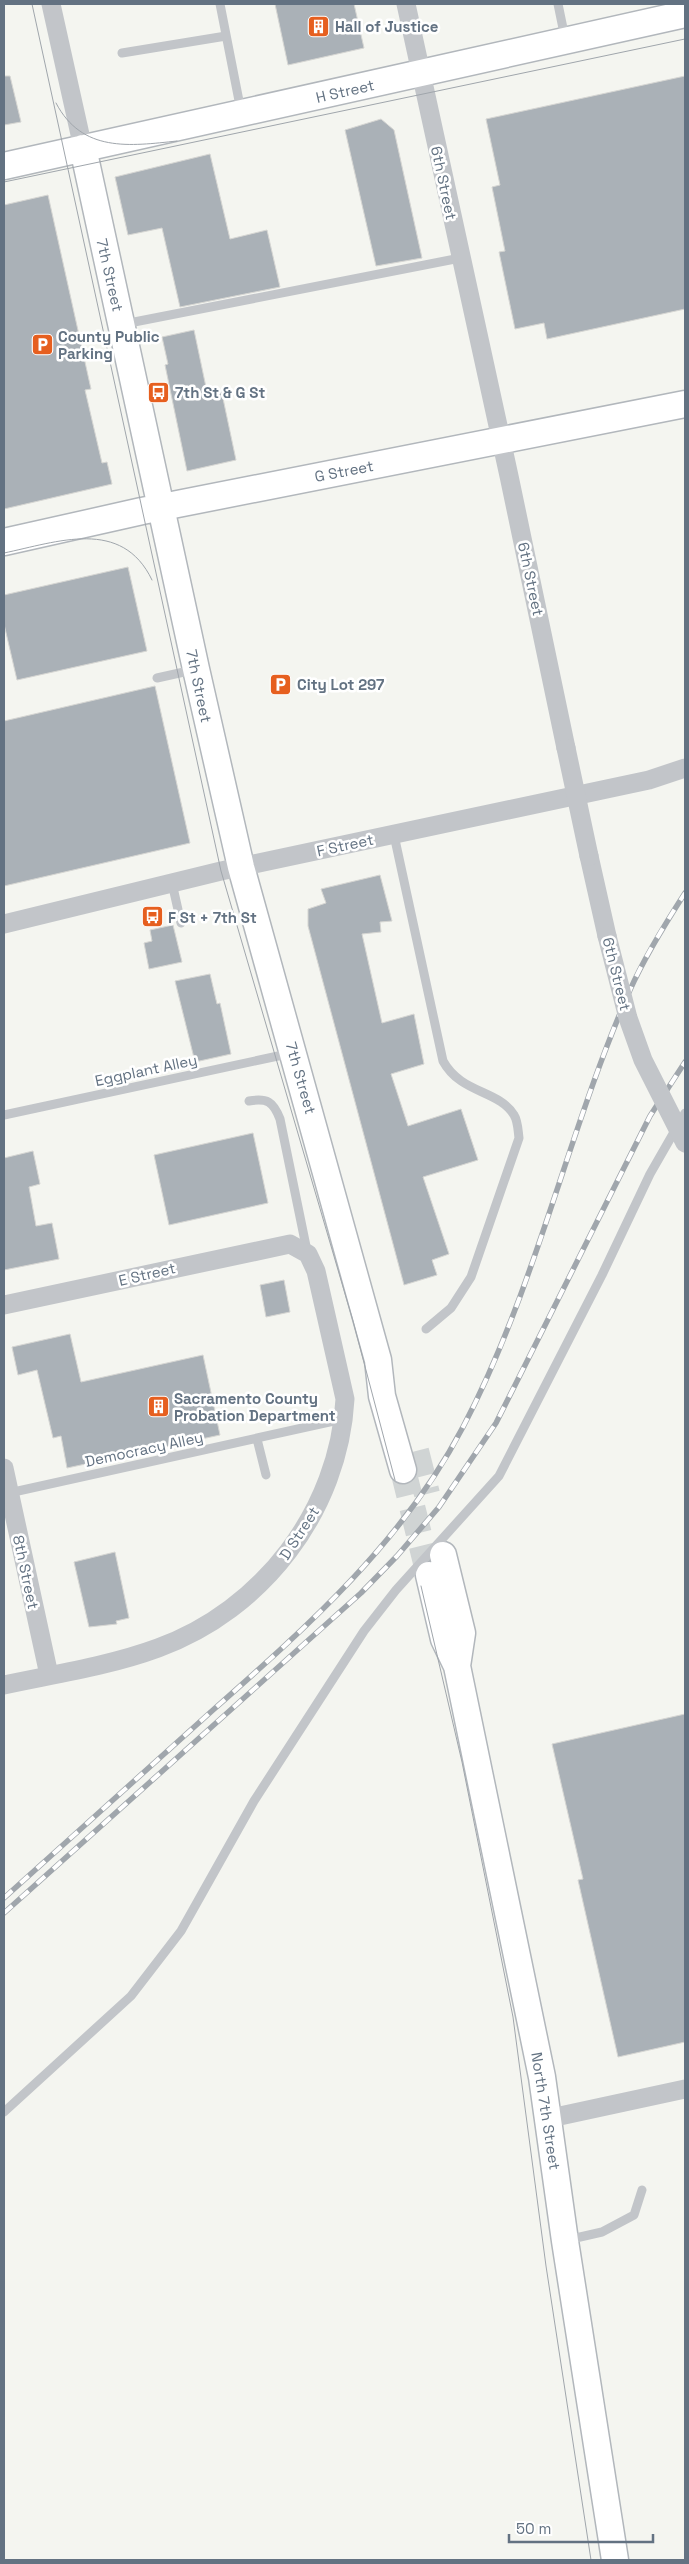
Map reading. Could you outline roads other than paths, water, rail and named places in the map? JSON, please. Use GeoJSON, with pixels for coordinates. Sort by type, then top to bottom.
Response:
{"type":"FeatureCollection","features":[{"type":"Feature","properties":{"kind":"main road","name":"H Street"},"geometry":{"type":"LineString","coordinates":[[4,166],[685,14]]}},
{"type":"Feature","properties":{"kind":"main road","name":"7th Street"},"geometry":{"type":"LineString","coordinates":[[83,148],[160,507],[241,867],[378,1360],[382,1396],[409,1461]]}},
{"type":"Feature","properties":{"kind":"main road","name":"G Street"},"geometry":{"type":"LineString","coordinates":[[4,542],[160,507],[685,404]]}},
{"type":"Feature","properties":{"kind":"main road","name":"North 7th Street"},"geometry":{"type":"LineString","coordinates":[[436,1565],[444,1639],[457,1666],[542,2077],[546,2119],[615,2560]]}},
{"type":"Feature","properties":{"kind":"street","name":"7th Street"},"geometry":{"type":"LineString","coordinates":[[51,4],[83,148]]}},
{"type":"Feature","properties":{"kind":"street","name":"6th Street"},"geometry":{"type":"LineString","coordinates":[[406,4],[460,258],[502,440],[589,856],[628,1018],[643,1060],[685,1143]]}},
{"type":"Feature","properties":{"kind":"street","name":"F Street"},"geometry":{"type":"LineString","coordinates":[[4,924],[241,867],[649,780],[685,768]]}},
{"type":"Feature","properties":{"kind":"street","name":"E Street"},"geometry":{"type":"LineString","coordinates":[[4,1305],[290,1244],[308,1254]]}},
{"type":"Feature","properties":{"kind":"street","name":"D Street"},"geometry":{"type":"LineString","coordinates":[[4,1685],[128,1658],[160,1647],[222,1615],[269,1575],[292,1548],[325,1488],[344,1419],[345,1399],[340,1375],[316,1271],[308,1254]]}},
{"type":"Feature","properties":{"kind":"street","name":"8th Street"},"geometry":{"type":"LineString","coordinates":[[4,1468],[49,1676]]}},
{"type":"Feature","properties":{"kind":"street"},"geometry":{"type":"LineString","coordinates":[[546,2119],[685,2089]]}},
{"type":"Feature","properties":{"kind":"lane"},"geometry":{"type":"LineString","coordinates":[[220,4],[241,114]]}},
{"type":"Feature","properties":{"kind":"lane"},"geometry":{"type":"LineString","coordinates":[[558,4],[565,41]]}},
{"type":"Feature","properties":{"kind":"lane"},"geometry":{"type":"LineString","coordinates":[[122,53],[226,36]]}},
{"type":"Feature","properties":{"kind":"lane"},"geometry":{"type":"LineString","coordinates":[[121,324],[460,258]]}},
{"type":"Feature","properties":{"kind":"lane"},"geometry":{"type":"LineString","coordinates":[[157,678],[196,669]]}},
{"type":"Feature","properties":{"kind":"lane"},"geometry":{"type":"LineString","coordinates":[[394,835],[443,1061],[449,1073],[457,1080],[502,1102],[514,1115],[519,1138],[471,1277],[451,1308],[426,1329]]}},
{"type":"Feature","properties":{"kind":"lane"},"geometry":{"type":"LineString","coordinates":[[172,883],[181,923]]}},
{"type":"Feature","properties":{"kind":"lane","name":"Eggplant Alley"},"geometry":{"type":"LineString","coordinates":[[4,1115],[294,1053]]}},
{"type":"Feature","properties":{"kind":"lane"},"geometry":{"type":"LineString","coordinates":[[249,1101],[266,1100],[271,1102],[280,1119],[308,1254]]}},
{"type":"Feature","properties":{"kind":"lane"},"geometry":{"type":"LineString","coordinates":[[4,2112],[131,1996],[181,1931],[254,1801],[364,1631],[396,1590],[499,1476],[602,1275],[650,1174],[685,1113]]}},
{"type":"Feature","properties":{"kind":"lane","name":"Democracy Alley"},"geometry":{"type":"LineString","coordinates":[[9,1493],[344,1419]]}},
{"type":"Feature","properties":{"kind":"lane"},"geometry":{"type":"LineString","coordinates":[[257,1439],[266,1475]]}},
{"type":"Feature","properties":{"kind":"lane"},"geometry":{"type":"LineString","coordinates":[[565,2241],[602,2232],[634,2215],[642,2190]]}},
{"type":"Feature","properties":{"kind":"tunnel"},"geometry":{"type":"LineString","coordinates":[[416,1451],[427,1494]]}},
{"type":"Feature","properties":{"kind":"tunnel"},"geometry":{"type":"LineString","coordinates":[[403,1470],[429,1575]]}},
{"type":"Feature","properties":{"kind":"tram line"},"geometry":{"type":"LineString","coordinates":[[32,4],[221,871],[353,1321],[395,1480]]}},
{"type":"Feature","properties":{"kind":"tram line"},"geometry":{"type":"LineString","coordinates":[[4,182],[685,39]]}},
{"type":"Feature","properties":{"kind":"tram line"},"geometry":{"type":"LineString","coordinates":[[56,103],[67,119],[79,131],[93,138],[109,143],[125,144],[177,141]]}},
{"type":"Feature","properties":{"kind":"tram line"},"geometry":{"type":"LineString","coordinates":[[4,553],[66,540],[87,539],[106,541],[124,548],[139,560],[152,580]]}},
{"type":"Feature","properties":{"kind":"tram line"},"geometry":{"type":"LineString","coordinates":[[421,1586],[462,1762],[513,2017],[546,2266],[591,2560]]}},
{"type":"Feature","properties":{"kind":"railway"},"geometry":{"type":"LineString","coordinates":[[4,1898],[284,1647],[318,1614],[383,1545],[439,1469],[463,1427],[489,1374],[511,1320],[588,1099],[630,990],[663,928],[685,893]]}},
{"type":"Feature","properties":{"kind":"railway"},"geometry":{"type":"LineString","coordinates":[[4,1913],[361,1593],[397,1556],[439,1507],[496,1423],[650,1116],[685,1062]]}},
{"type":"Feature","properties":{"kind":"place","name":"Hall of Justice"},"geometry":{"type":"Point","coordinates":[319,26]}},
{"type":"Feature","properties":{"kind":"place","name":"County Public Parking"},"geometry":{"type":"Point","coordinates":[42,345]}},
{"type":"Feature","properties":{"kind":"place","name":"7th St & G St"},"geometry":{"type":"Point","coordinates":[159,392]}},
{"type":"Feature","properties":{"kind":"place","name":"City Lot 297"},"geometry":{"type":"Point","coordinates":[281,684]}},
{"type":"Feature","properties":{"kind":"place","name":"F St + 7th St"},"geometry":{"type":"Point","coordinates":[152,917]}},
{"type":"Feature","properties":{"kind":"place","name":"Sacramento County Probation Department"},"geometry":{"type":"Point","coordinates":[158,1407]}}]}
